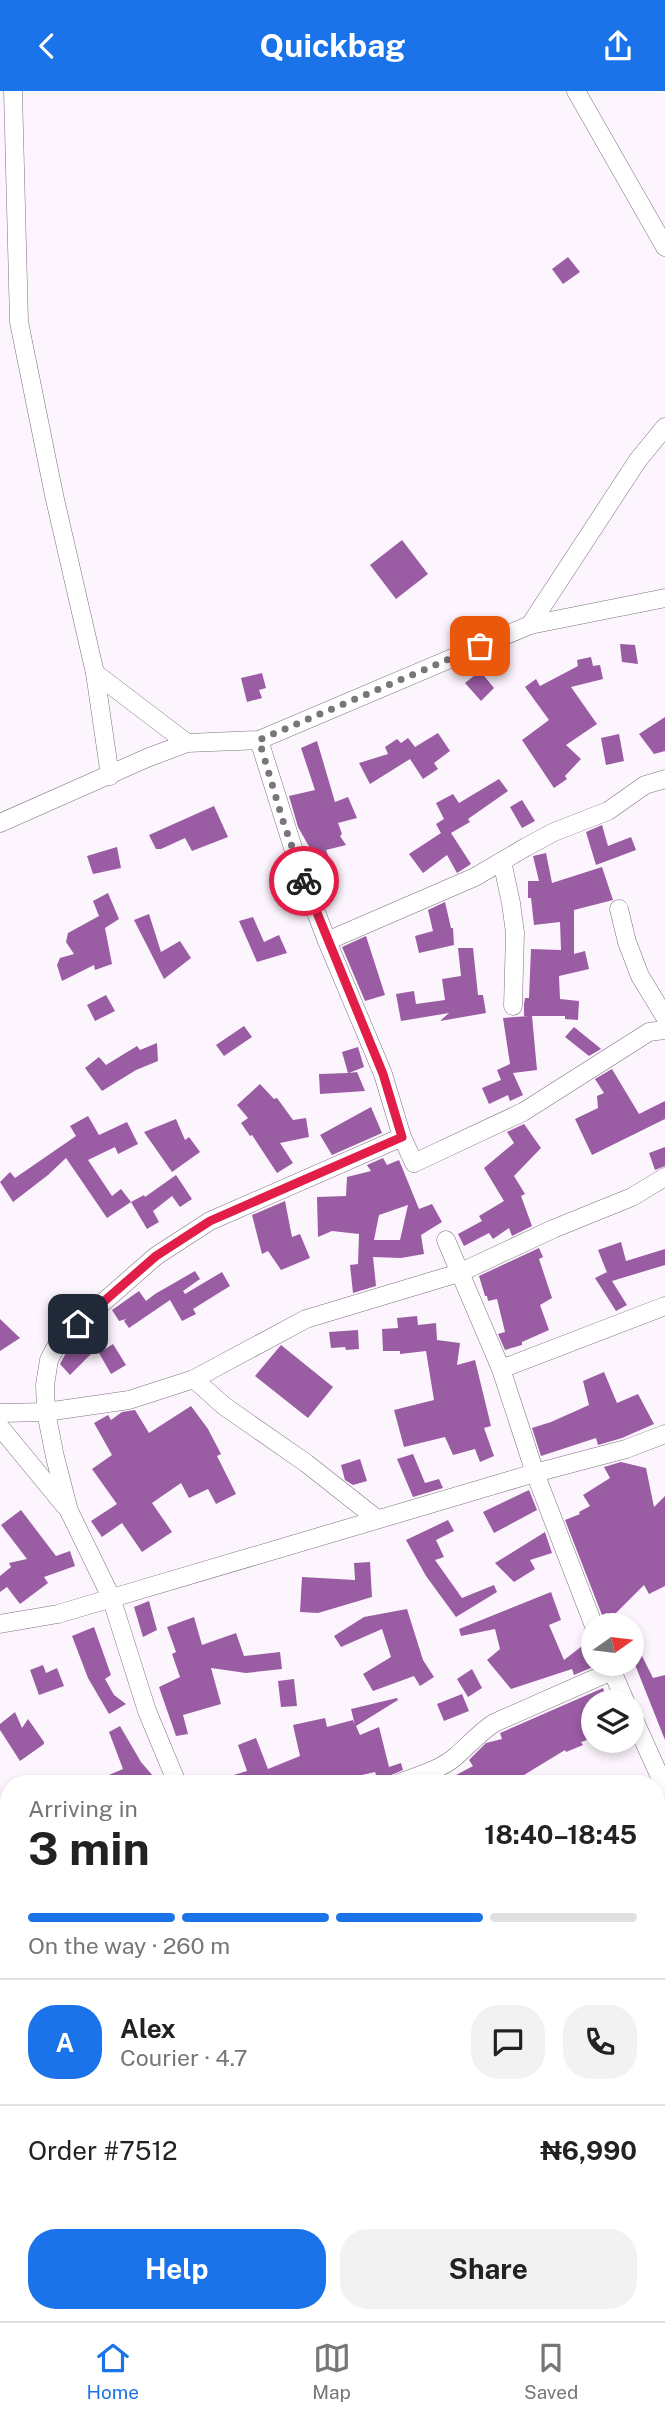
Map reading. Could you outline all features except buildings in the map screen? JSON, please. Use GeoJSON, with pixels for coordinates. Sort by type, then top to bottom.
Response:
{"type":"FeatureCollection","features":[{"type":"Feature","properties":{"kind":"street"},"geometry":{"type":"LineString","coordinates":[[13,91],[19,322],[54,495],[95,673],[110,776]]}},
{"type":"Feature","properties":{"kind":"street"},"geometry":{"type":"LineString","coordinates":[[576,91],[665,247]]}},
{"type":"Feature","properties":{"kind":"street"},"geometry":{"type":"LineString","coordinates":[[530,625],[638,460],[665,427]]}},
{"type":"Feature","properties":{"kind":"street"},"geometry":{"type":"LineString","coordinates":[[0,823],[187,743],[259,740],[530,625],[665,598]]}},
{"type":"Feature","properties":{"kind":"street"},"geometry":{"type":"LineString","coordinates":[[95,673],[187,743]]}},
{"type":"Feature","properties":{"kind":"street"},"geometry":{"type":"LineString","coordinates":[[259,740],[283,821],[327,941],[383,1074],[402,1137],[415,1163],[523,1112],[649,1032],[665,1030]]}},
{"type":"Feature","properties":{"kind":"street"},"geometry":{"type":"LineString","coordinates":[[327,941],[430,899],[554,832],[608,811],[645,785],[665,779]]}},
{"type":"Feature","properties":{"kind":"street"},"geometry":{"type":"LineString","coordinates":[[502,861],[512,903],[515,933],[513,1006]]}},
{"type":"Feature","properties":{"kind":"street"},"geometry":{"type":"LineString","coordinates":[[619,909],[627,942],[640,976],[665,1017]]}},
{"type":"Feature","properties":{"kind":"street"},"geometry":{"type":"LineString","coordinates":[[174,1775],[147,1711],[111,1597],[69,1511],[46,1412],[45,1385],[49,1360],[59,1341],[156,1256],[210,1221],[402,1137]]}},
{"type":"Feature","properties":{"kind":"street"},"geometry":{"type":"LineString","coordinates":[[0,1413],[46,1412],[130,1399],[194,1379],[306,1319],[459,1273],[553,1229],[632,1197],[665,1177]]}},
{"type":"Feature","properties":{"kind":"street"},"geometry":{"type":"LineString","coordinates":[[446,1240],[501,1370],[534,1473],[589,1613]]}},
{"type":"Feature","properties":{"kind":"street"},"geometry":{"type":"LineString","coordinates":[[501,1370],[665,1305]]}},
{"type":"Feature","properties":{"kind":"street"},"geometry":{"type":"LineString","coordinates":[[194,1379],[225,1406],[306,1463],[377,1519]]}},
{"type":"Feature","properties":{"kind":"street"},"geometry":{"type":"LineString","coordinates":[[0,1427],[69,1511]]}},
{"type":"Feature","properties":{"kind":"street"},"geometry":{"type":"LineString","coordinates":[[0,1624],[58,1614],[534,1473],[626,1449],[665,1434]]}},
{"type":"Feature","properties":{"kind":"street"},"geometry":{"type":"LineString","coordinates":[[420,1775],[454,1758],[478,1733],[494,1723],[592,1677]]}},
{"type":"Feature","properties":{"kind":"street"},"geometry":{"type":"LineString","coordinates":[[644,1742],[659,1775]]}},
{"type":"Feature","properties":{"kind":"way so far"},"geometry":{"type":"LineString","coordinates":[[304,881],[259,740],[480,646]]}},
{"type":"Feature","properties":{"kind":"route"},"geometry":{"type":"LineString","coordinates":[[78,1324],[156,1256],[210,1221],[402,1137],[383,1074],[304,881]]}}]}
